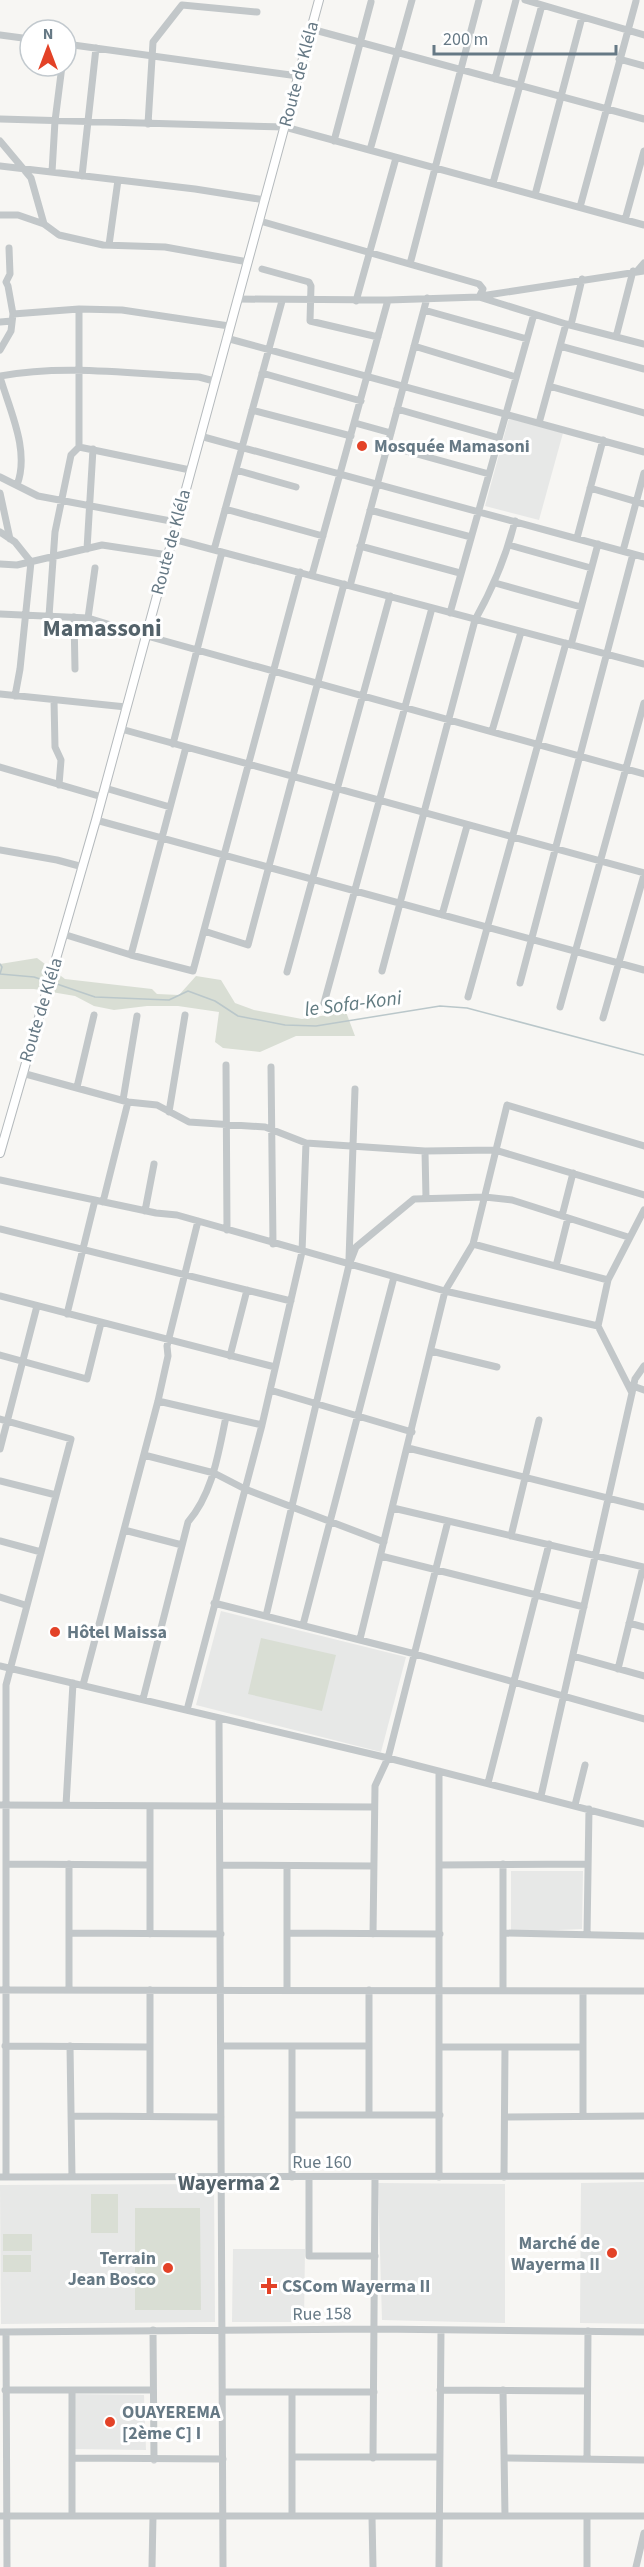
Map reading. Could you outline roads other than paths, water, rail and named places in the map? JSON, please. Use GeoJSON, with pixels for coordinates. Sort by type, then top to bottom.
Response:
{"type":"FeatureCollection","features":[{"type":"Feature","properties":{"kind":"main road","name":"Route de Kléla"},"geometry":{"type":"LineString","coordinates":[[0,1153],[104,793],[319,0]]}},
{"type":"Feature","properties":{"kind":"street"},"geometry":{"type":"LineString","coordinates":[[370,150],[412,0]]}},
{"type":"Feature","properties":{"kind":"street"},"geometry":{"type":"LineString","coordinates":[[410,264],[479,0]]}},
{"type":"Feature","properties":{"kind":"street"},"geometry":{"type":"LineString","coordinates":[[495,79],[516,0]]}},
{"type":"Feature","properties":{"kind":"street"},"geometry":{"type":"LineString","coordinates":[[525,0],[644,35]]}},
{"type":"Feature","properties":{"kind":"street"},"geometry":{"type":"LineString","coordinates":[[580,207],[636,1]]}},
{"type":"Feature","properties":{"kind":"street"},"geometry":{"type":"LineString","coordinates":[[334,141],[371,2]]}},
{"type":"Feature","properties":{"kind":"street"},"geometry":{"type":"LineString","coordinates":[[148,124],[155,38],[182,5],[257,12]]}},
{"type":"Feature","properties":{"kind":"street"},"geometry":{"type":"LineString","coordinates":[[493,183],[542,5]]}},
{"type":"Feature","properties":{"kind":"street"},"geometry":{"type":"LineString","coordinates":[[535,195],[582,17]]}},
{"type":"Feature","properties":{"kind":"street"},"geometry":{"type":"LineString","coordinates":[[311,29],[644,119]]}},
{"type":"Feature","properties":{"kind":"street"},"geometry":{"type":"LineString","coordinates":[[0,35],[18,37]]}},
{"type":"Feature","properties":{"kind":"street"},"geometry":{"type":"LineString","coordinates":[[78,46],[298,76]]}},
{"type":"Feature","properties":{"kind":"street"},"geometry":{"type":"LineString","coordinates":[[82,176],[96,48]]}},
{"type":"Feature","properties":{"kind":"street"},"geometry":{"type":"LineString","coordinates":[[619,59],[644,66]]}},
{"type":"Feature","properties":{"kind":"street"},"geometry":{"type":"LineString","coordinates":[[52,172],[60,78]]}},
{"type":"Feature","properties":{"kind":"street"},"geometry":{"type":"LineString","coordinates":[[0,119],[285,127],[644,225]]}},
{"type":"Feature","properties":{"kind":"street"},"geometry":{"type":"LineString","coordinates":[[0,141],[31,178],[44,224]]}},
{"type":"Feature","properties":{"kind":"street"},"geometry":{"type":"LineString","coordinates":[[625,220],[644,151]]}},
{"type":"Feature","properties":{"kind":"street"},"geometry":{"type":"LineString","coordinates":[[356,301],[396,158]]}},
{"type":"Feature","properties":{"kind":"street"},"geometry":{"type":"LineString","coordinates":[[0,166],[265,200]]}},
{"type":"Feature","properties":{"kind":"street"},"geometry":{"type":"LineString","coordinates":[[109,245],[118,180]]}},
{"type":"Feature","properties":{"kind":"street"},"geometry":{"type":"LineString","coordinates":[[0,215],[18,215],[44,224],[59,235],[109,245],[165,247],[248,262]]}},
{"type":"Feature","properties":{"kind":"street"},"geometry":{"type":"LineString","coordinates":[[260,220],[479,284],[483,289],[479,297]]}},
{"type":"Feature","properties":{"kind":"street"},"geometry":{"type":"LineString","coordinates":[[0,350],[11,331],[13,317],[3,281],[10,274],[9,248]]}},
{"type":"Feature","properties":{"kind":"street"},"geometry":{"type":"LineString","coordinates":[[616,337],[638,270],[644,263]]}},
{"type":"Feature","properties":{"kind":"street"},"geometry":{"type":"LineString","coordinates":[[262,269],[309,282],[311,286],[310,321],[378,337]]}},
{"type":"Feature","properties":{"kind":"street"},"geometry":{"type":"LineString","coordinates":[[237,299],[356,301],[479,297],[638,270]]}},
{"type":"Feature","properties":{"kind":"street"},"geometry":{"type":"LineString","coordinates":[[538,423],[582,279]]}},
{"type":"Feature","properties":{"kind":"street"},"geometry":{"type":"LineString","coordinates":[[479,297],[644,344]]}},
{"type":"Feature","properties":{"kind":"street"},"geometry":{"type":"LineString","coordinates":[[204,931],[248,945],[319,683],[378,484],[427,298]]}},
{"type":"Feature","properties":{"kind":"street"},"geometry":{"type":"LineString","coordinates":[[312,575],[388,300]]}},
{"type":"Feature","properties":{"kind":"street"},"geometry":{"type":"LineString","coordinates":[[173,744],[218,551],[225,509],[282,301]]}},
{"type":"Feature","properties":{"kind":"street"},"geometry":{"type":"LineString","coordinates":[[49,616],[52,557],[61,502],[71,454],[79,447],[79,309]]}},
{"type":"Feature","properties":{"kind":"street"},"geometry":{"type":"LineString","coordinates":[[0,322],[13,317],[79,309],[122,310],[230,326]]}},
{"type":"Feature","properties":{"kind":"street"},"geometry":{"type":"LineString","coordinates":[[424,310],[527,339]]}},
{"type":"Feature","properties":{"kind":"street"},"geometry":{"type":"LineString","coordinates":[[450,613],[534,314]]}},
{"type":"Feature","properties":{"kind":"street"},"geometry":{"type":"LineString","coordinates":[[226,338],[644,452]]}},
{"type":"Feature","properties":{"kind":"street"},"geometry":{"type":"LineString","coordinates":[[414,346],[516,377]]}},
{"type":"Feature","properties":{"kind":"street"},"geometry":{"type":"LineString","coordinates":[[560,346],[644,369]]}},
{"type":"Feature","properties":{"kind":"street"},"geometry":{"type":"LineString","coordinates":[[17,485],[23,470],[20,442],[0,377],[32,370],[80,370],[199,377],[214,381]]}},
{"type":"Feature","properties":{"kind":"street"},"geometry":{"type":"LineString","coordinates":[[262,373],[361,401]]}},
{"type":"Feature","properties":{"kind":"street"},"geometry":{"type":"LineString","coordinates":[[549,386],[644,412]]}},
{"type":"Feature","properties":{"kind":"street"},"geometry":{"type":"LineString","coordinates":[[397,409],[499,438]]}},
{"type":"Feature","properties":{"kind":"street"},"geometry":{"type":"LineString","coordinates":[[252,410],[351,436]]}},
{"type":"Feature","properties":{"kind":"street"},"geometry":{"type":"LineString","coordinates":[[355,423],[390,433]]}},
{"type":"Feature","properties":{"kind":"street"},"geometry":{"type":"LineString","coordinates":[[200,436],[644,557]]}},
{"type":"Feature","properties":{"kind":"street"},"geometry":{"type":"LineString","coordinates":[[577,538],[603,440]]}},
{"type":"Feature","properties":{"kind":"street"},"geometry":{"type":"LineString","coordinates":[[388,446],[489,474]]}},
{"type":"Feature","properties":{"kind":"street"},"geometry":{"type":"LineString","coordinates":[[79,447],[190,470]]}},
{"type":"Feature","properties":{"kind":"street"},"geometry":{"type":"LineString","coordinates":[[87,549],[93,449]]}},
{"type":"Feature","properties":{"kind":"street"},"geometry":{"type":"LineString","coordinates":[[236,470],[296,487]]}},
{"type":"Feature","properties":{"kind":"street"},"geometry":{"type":"LineString","coordinates":[[624,551],[640,503],[644,473]]}},
{"type":"Feature","properties":{"kind":"street"},"geometry":{"type":"LineString","coordinates":[[0,477],[38,496],[61,502],[176,522]]}},
{"type":"Feature","properties":{"kind":"street"},"geometry":{"type":"LineString","coordinates":[[590,488],[640,503]]}},
{"type":"Feature","properties":{"kind":"street"},"geometry":{"type":"LineString","coordinates":[[0,493],[10,539]]}},
{"type":"Feature","properties":{"kind":"street"},"geometry":{"type":"LineString","coordinates":[[225,509],[323,536]]}},
{"type":"Feature","properties":{"kind":"street"},"geometry":{"type":"LineString","coordinates":[[370,510],[471,537]]}},
{"type":"Feature","properties":{"kind":"street"},"geometry":{"type":"LineString","coordinates":[[382,971],[475,620],[495,583],[509,545],[514,521]]}},
{"type":"Feature","properties":{"kind":"street"},"geometry":{"type":"LineString","coordinates":[[0,532],[31,561],[15,696]]}},
{"type":"Feature","properties":{"kind":"street"},"geometry":{"type":"LineString","coordinates":[[173,539],[644,664]]}},
{"type":"Feature","properties":{"kind":"street"},"geometry":{"type":"LineString","coordinates":[[468,998],[538,744],[581,607],[598,544]]}},
{"type":"Feature","properties":{"kind":"street"},"geometry":{"type":"LineString","coordinates":[[0,564],[17,565],[102,545],[168,555]]}},
{"type":"Feature","properties":{"kind":"street"},"geometry":{"type":"LineString","coordinates":[[509,545],[591,568]]}},
{"type":"Feature","properties":{"kind":"street"},"geometry":{"type":"LineString","coordinates":[[360,546],[460,573]]}},
{"type":"Feature","properties":{"kind":"street"},"geometry":{"type":"LineString","coordinates":[[520,983],[633,554]]}},
{"type":"Feature","properties":{"kind":"street"},"geometry":{"type":"LineString","coordinates":[[88,618],[95,568]]}},
{"type":"Feature","properties":{"kind":"street"},"geometry":{"type":"LineString","coordinates":[[63,934],[193,971],[300,572]]}},
{"type":"Feature","properties":{"kind":"street"},"geometry":{"type":"LineString","coordinates":[[495,583],[581,607]]}},
{"type":"Feature","properties":{"kind":"street"},"geometry":{"type":"LineString","coordinates":[[287,972],[390,596]]}},
{"type":"Feature","properties":{"kind":"street"},"geometry":{"type":"LineString","coordinates":[[324,1003],[381,802],[432,608]]}},
{"type":"Feature","properties":{"kind":"street"},"geometry":{"type":"LineString","coordinates":[[0,614],[88,618],[195,650],[644,774]]}},
{"type":"Feature","properties":{"kind":"street"},"geometry":{"type":"LineString","coordinates":[[74,617],[75,669]]}},
{"type":"Feature","properties":{"kind":"street"},"geometry":{"type":"LineString","coordinates":[[492,731],[521,632]]}},
{"type":"Feature","properties":{"kind":"street"},"geometry":{"type":"LineString","coordinates":[[0,694],[126,707]]}},
{"type":"Feature","properties":{"kind":"street"},"geometry":{"type":"LineString","coordinates":[[54,700],[55,747],[61,760],[59,785]]}},
{"type":"Feature","properties":{"kind":"street"},"geometry":{"type":"LineString","coordinates":[[560,1007],[644,703]]}},
{"type":"Feature","properties":{"kind":"street"},"geometry":{"type":"LineString","coordinates":[[121,729],[644,874],[603,1018]]}},
{"type":"Feature","properties":{"kind":"street"},"geometry":{"type":"LineString","coordinates":[[131,955],[186,747]]}},
{"type":"Feature","properties":{"kind":"street"},"geometry":{"type":"LineString","coordinates":[[0,767],[59,785],[170,807]]}},
{"type":"Feature","properties":{"kind":"street"},"geometry":{"type":"LineString","coordinates":[[96,820],[644,970]]}},
{"type":"Feature","properties":{"kind":"street"},"geometry":{"type":"LineString","coordinates":[[442,915],[467,825]]}},
{"type":"Feature","properties":{"kind":"street"},"geometry":{"type":"LineString","coordinates":[[0,850],[83,867]]}},
{"type":"Feature","properties":{"kind":"street"},"geometry":{"type":"LineString","coordinates":[[77,1088],[93,1015]]}},
{"type":"Feature","properties":{"kind":"street"},"geometry":{"type":"LineString","coordinates":[[169,1112],[185,1015]]}},
{"type":"Feature","properties":{"kind":"street"},"geometry":{"type":"LineString","coordinates":[[67,1314],[82,1249],[99,1201],[126,1101],[137,1016]]}},
{"type":"Feature","properties":{"kind":"street"},"geometry":{"type":"LineString","coordinates":[[226,1065],[227,1230]]}},
{"type":"Feature","properties":{"kind":"street"},"geometry":{"type":"LineString","coordinates":[[271,1066],[273,1244]]}},
{"type":"Feature","properties":{"kind":"street"},"geometry":{"type":"LineString","coordinates":[[22,1073],[126,1101],[156,1105],[189,1122],[272,1130],[306,1143],[426,1151],[495,1150],[644,1195]]}},
{"type":"Feature","properties":{"kind":"street"},"geometry":{"type":"LineString","coordinates":[[349,1265],[354,1089]]}},
{"type":"Feature","properties":{"kind":"street"},"geometry":{"type":"LineString","coordinates":[[360,1640],[445,1291],[473,1244],[507,1105],[644,1146]]}},
{"type":"Feature","properties":{"kind":"street"},"geometry":{"type":"LineString","coordinates":[[187,1710],[262,1425],[302,1252],[306,1143]]}},
{"type":"Feature","properties":{"kind":"street"},"geometry":{"type":"LineString","coordinates":[[426,1151],[426,1198]]}},
{"type":"Feature","properties":{"kind":"street"},"geometry":{"type":"LineString","coordinates":[[145,1211],[154,1164]]}},
{"type":"Feature","properties":{"kind":"street"},"geometry":{"type":"LineString","coordinates":[[556,1266],[573,1173]]}},
{"type":"Feature","properties":{"kind":"street"},"geometry":{"type":"LineString","coordinates":[[0,1180],[145,1211],[177,1215],[445,1291],[598,1326]]}},
{"type":"Feature","properties":{"kind":"street"},"geometry":{"type":"LineString","coordinates":[[266,1616],[349,1265],[356,1247],[414,1199],[426,1198],[485,1197],[512,1200],[628,1237]]}},
{"type":"Feature","properties":{"kind":"street"},"geometry":{"type":"LineString","coordinates":[[631,1388],[598,1326],[608,1280],[628,1237],[644,1210]]}},
{"type":"Feature","properties":{"kind":"street"},"geometry":{"type":"LineString","coordinates":[[83,1685],[158,1401],[168,1356],[168,1340],[198,1221]]}},
{"type":"Feature","properties":{"kind":"street"},"geometry":{"type":"LineString","coordinates":[[0,1229],[291,1301]]}},
{"type":"Feature","properties":{"kind":"street"},"geometry":{"type":"LineString","coordinates":[[473,1244],[608,1280]]}},
{"type":"Feature","properties":{"kind":"street"},"geometry":{"type":"LineString","coordinates":[[303,1625],[394,1277]]}},
{"type":"Feature","properties":{"kind":"street"},"geometry":{"type":"LineString","coordinates":[[230,1356],[247,1290]]}},
{"type":"Feature","properties":{"kind":"street"},"geometry":{"type":"LineString","coordinates":[[0,1296],[275,1367]]}},
{"type":"Feature","properties":{"kind":"street"},"geometry":{"type":"LineString","coordinates":[[0,1449],[4,1420],[37,1306]]}},
{"type":"Feature","properties":{"kind":"street"},"geometry":{"type":"LineString","coordinates":[[0,1355],[87,1379],[101,1323]]}},
{"type":"Feature","properties":{"kind":"street"},"geometry":{"type":"LineString","coordinates":[[431,1351],[497,1367]]}},
{"type":"Feature","properties":{"kind":"street"},"geometry":{"type":"LineString","coordinates":[[541,1796],[631,1388],[644,1366]]}},
{"type":"Feature","properties":{"kind":"street"},"geometry":{"type":"LineString","coordinates":[[631,1388],[644,1390]]}},
{"type":"Feature","properties":{"kind":"street"},"geometry":{"type":"LineString","coordinates":[[270,1390],[412,1432]]}},
{"type":"Feature","properties":{"kind":"street"},"geometry":{"type":"LineString","coordinates":[[158,1401],[262,1425]]}},
{"type":"Feature","properties":{"kind":"street"},"geometry":{"type":"LineString","coordinates":[[143,1699],[188,1522],[202,1506],[214,1473],[226,1417]]}},
{"type":"Feature","properties":{"kind":"street"},"geometry":{"type":"LineString","coordinates":[[3,2176],[5,2046],[3,1932],[6,1864],[3,1753],[6,1685],[25,1605],[71,1438],[4,1420]]}},
{"type":"Feature","properties":{"kind":"street"},"geometry":{"type":"LineString","coordinates":[[511,1536],[539,1420]]}},
{"type":"Feature","properties":{"kind":"street"},"geometry":{"type":"LineString","coordinates":[[408,1448],[644,1507]]}},
{"type":"Feature","properties":{"kind":"street"},"geometry":{"type":"LineString","coordinates":[[144,1455],[214,1473],[245,1489],[384,1542]]}},
{"type":"Feature","properties":{"kind":"street"},"geometry":{"type":"LineString","coordinates":[[0,1481],[56,1495]]}},
{"type":"Feature","properties":{"kind":"street"},"geometry":{"type":"LineString","coordinates":[[393,1508],[644,1567],[618,1669]]}},
{"type":"Feature","properties":{"kind":"street"},"geometry":{"type":"LineString","coordinates":[[373,1934],[375,1786],[388,1758],[448,1521]]}},
{"type":"Feature","properties":{"kind":"street"},"geometry":{"type":"LineString","coordinates":[[124,1530],[182,1545]]}},
{"type":"Feature","properties":{"kind":"street"},"geometry":{"type":"LineString","coordinates":[[0,1541],[41,1552]]}},
{"type":"Feature","properties":{"kind":"street"},"geometry":{"type":"LineString","coordinates":[[488,1783],[549,1544]]}},
{"type":"Feature","properties":{"kind":"street"},"geometry":{"type":"LineString","coordinates":[[381,1556],[584,1607]]}},
{"type":"Feature","properties":{"kind":"street"},"geometry":{"type":"LineString","coordinates":[[0,1597],[25,1605]]}},
{"type":"Feature","properties":{"kind":"street"},"geometry":{"type":"LineString","coordinates":[[214,1603],[415,1654],[644,1719]]}},
{"type":"Feature","properties":{"kind":"street"},"geometry":{"type":"LineString","coordinates":[[629,1623],[644,1627]]}},
{"type":"Feature","properties":{"kind":"street"},"geometry":{"type":"LineString","coordinates":[[573,1656],[644,1676]]}},
{"type":"Feature","properties":{"kind":"street"},"geometry":{"type":"LineString","coordinates":[[0,1666],[388,1758],[644,1824]]}},
{"type":"Feature","properties":{"kind":"street"},"geometry":{"type":"LineString","coordinates":[[66,1805],[73,1683]]}},
{"type":"Feature","properties":{"kind":"street"},"geometry":{"type":"LineString","coordinates":[[219,1719],[223,2567]]}},
{"type":"Feature","properties":{"kind":"street"},"geometry":{"type":"LineString","coordinates":[[575,1805],[585,1765]]}},
{"type":"Feature","properties":{"kind":"street"},"geometry":{"type":"LineString","coordinates":[[438,2176],[440,2115],[439,1771]]}},
{"type":"Feature","properties":{"kind":"street"},"geometry":{"type":"LineString","coordinates":[[3,1805],[374,1807]]}},
{"type":"Feature","properties":{"kind":"street"},"geometry":{"type":"LineString","coordinates":[[150,1806],[150,1934]]}},
{"type":"Feature","properties":{"kind":"street"},"geometry":{"type":"LineString","coordinates":[[587,1934],[589,1809]]}},
{"type":"Feature","properties":{"kind":"street"},"geometry":{"type":"LineString","coordinates":[[6,1864],[150,1864]]}},
{"type":"Feature","properties":{"kind":"street"},"geometry":{"type":"LineString","coordinates":[[69,1864],[69,1989]]}},
{"type":"Feature","properties":{"kind":"street"},"geometry":{"type":"LineString","coordinates":[[503,1864],[503,1990]]}},
{"type":"Feature","properties":{"kind":"street"},"geometry":{"type":"LineString","coordinates":[[440,1865],[587,1864]]}},
{"type":"Feature","properties":{"kind":"street"},"geometry":{"type":"LineString","coordinates":[[221,1865],[374,1866]]}},
{"type":"Feature","properties":{"kind":"street"},"geometry":{"type":"LineString","coordinates":[[287,1866],[287,1990]]}},
{"type":"Feature","properties":{"kind":"street"},"geometry":{"type":"LineString","coordinates":[[69,1933],[221,1934]]}},
{"type":"Feature","properties":{"kind":"street"},"geometry":{"type":"LineString","coordinates":[[287,1934],[440,1934]]}},
{"type":"Feature","properties":{"kind":"street"},"geometry":{"type":"LineString","coordinates":[[503,1934],[644,1936]]}},
{"type":"Feature","properties":{"kind":"street"},"geometry":{"type":"LineString","coordinates":[[3,1990],[644,1991]]}},
{"type":"Feature","properties":{"kind":"street"},"geometry":{"type":"LineString","coordinates":[[150,1990],[150,2116]]}},
{"type":"Feature","properties":{"kind":"street"},"geometry":{"type":"LineString","coordinates":[[369,1990],[369,2114]]}},
{"type":"Feature","properties":{"kind":"street"},"geometry":{"type":"LineString","coordinates":[[583,1991],[583,2116]]}},
{"type":"Feature","properties":{"kind":"street"},"geometry":{"type":"LineString","coordinates":[[5,2046],[150,2047]]}},
{"type":"Feature","properties":{"kind":"street"},"geometry":{"type":"LineString","coordinates":[[70,2046],[72,2176]]}},
{"type":"Feature","properties":{"kind":"street"},"geometry":{"type":"LineString","coordinates":[[222,2046],[369,2046]]}},
{"type":"Feature","properties":{"kind":"street"},"geometry":{"type":"LineString","coordinates":[[292,2046],[292,2177]]}},
{"type":"Feature","properties":{"kind":"street"},"geometry":{"type":"LineString","coordinates":[[440,2047],[583,2047]]}},
{"type":"Feature","properties":{"kind":"street"},"geometry":{"type":"LineString","coordinates":[[504,2177],[505,2047]]}},
{"type":"Feature","properties":{"kind":"street"},"geometry":{"type":"LineString","coordinates":[[293,2115],[440,2115]]}},
{"type":"Feature","properties":{"kind":"street"},"geometry":{"type":"LineString","coordinates":[[71,2116],[221,2117]]}},
{"type":"Feature","properties":{"kind":"street"},"geometry":{"type":"LineString","coordinates":[[505,2117],[644,2116]]}},
{"type":"Feature","properties":{"kind":"street","name":"Rue 160"},"geometry":{"type":"LineString","coordinates":[[3,2176],[644,2176]]}},
{"type":"Feature","properties":{"kind":"street"},"geometry":{"type":"LineString","coordinates":[[309,2177],[309,2256],[375,2256]]}},
{"type":"Feature","properties":{"kind":"street"},"geometry":{"type":"LineString","coordinates":[[373,2458],[375,2177]]}},
{"type":"Feature","properties":{"kind":"street","name":"Rue 158"},"geometry":{"type":"LineString","coordinates":[[3,2332],[375,2329],[644,2332]]}},
{"type":"Feature","properties":{"kind":"street"},"geometry":{"type":"LineString","coordinates":[[153,2330],[154,2460]]}},
{"type":"Feature","properties":{"kind":"street"},"geometry":{"type":"LineString","coordinates":[[439,2567],[441,2330]]}},
{"type":"Feature","properties":{"kind":"street"},"geometry":{"type":"LineString","coordinates":[[587,2459],[588,2331]]}},
{"type":"Feature","properties":{"kind":"street"},"geometry":{"type":"LineString","coordinates":[[3,2332],[5,2390],[3,2516],[6,2567]]}},
{"type":"Feature","properties":{"kind":"street"},"geometry":{"type":"LineString","coordinates":[[5,2390],[153,2390]]}},
{"type":"Feature","properties":{"kind":"street"},"geometry":{"type":"LineString","coordinates":[[72,2390],[72,2516]]}},
{"type":"Feature","properties":{"kind":"street"},"geometry":{"type":"LineString","coordinates":[[440,2390],[587,2391]]}},
{"type":"Feature","properties":{"kind":"street"},"geometry":{"type":"LineString","coordinates":[[503,2390],[505,2516]]}},
{"type":"Feature","properties":{"kind":"street"},"geometry":{"type":"LineString","coordinates":[[223,2392],[374,2392]]}},
{"type":"Feature","properties":{"kind":"street"},"geometry":{"type":"LineString","coordinates":[[292,2392],[292,2516]]}},
{"type":"Feature","properties":{"kind":"street"},"geometry":{"type":"LineString","coordinates":[[292,2457],[439,2457]]}},
{"type":"Feature","properties":{"kind":"street"},"geometry":{"type":"LineString","coordinates":[[72,2458],[223,2459]]}},
{"type":"Feature","properties":{"kind":"street"},"geometry":{"type":"LineString","coordinates":[[504,2458],[644,2460]]}},
{"type":"Feature","properties":{"kind":"street"},"geometry":{"type":"LineString","coordinates":[[3,2516],[644,2516]]}},
{"type":"Feature","properties":{"kind":"street"},"geometry":{"type":"LineString","coordinates":[[152,2567],[153,2516]]}},
{"type":"Feature","properties":{"kind":"street"},"geometry":{"type":"LineString","coordinates":[[587,2516],[587,2567]]}},
{"type":"Feature","properties":{"kind":"street"},"geometry":{"type":"LineString","coordinates":[[372,2517],[373,2567]]}},
{"type":"Feature","properties":{"kind":"street"},"geometry":{"type":"LineString","coordinates":[[636,2567],[644,2533]]}},
{"type":"Feature","properties":{"kind":"waterway"},"geometry":{"type":"LineString","coordinates":[[0,964],[2,967],[0,974]]}},
{"type":"Feature","properties":{"kind":"waterway","name":"le Sofa-Koni"},"geometry":{"type":"LineString","coordinates":[[0,974],[34,977],[46,981]]}},
{"type":"Feature","properties":{"kind":"waterway","name":"le Sofa-Koni"},"geometry":{"type":"LineString","coordinates":[[54,983],[95,997],[169,1000],[188,991],[215,1001],[238,1016],[285,1025],[316,1026],[440,1006],[467,1008],[644,1055]]}},
{"type":"Feature","properties":{"kind":"place","name":"Mosquée Mamasoni"},"geometry":{"type":"Point","coordinates":[362,446]}},
{"type":"Feature","properties":{"kind":"place","name":"Hôtel Maissa"},"geometry":{"type":"Point","coordinates":[55,1632]}},
{"type":"Feature","properties":{"kind":"place","name":"Marché de Wayerma II"},"geometry":{"type":"Point","coordinates":[612,2253]}},
{"type":"Feature","properties":{"kind":"place","name":"Terrain Jean Bosco"},"geometry":{"type":"Point","coordinates":[168,2268]}},
{"type":"Feature","properties":{"kind":"place","name":"CSCom Wayerma II"},"geometry":{"type":"Point","coordinates":[269,2286]}},
{"type":"Feature","properties":{"kind":"place","name":"OUAYEREMA [2ème C] I"},"geometry":{"type":"Point","coordinates":[110,2422]}},
{"type":"Feature","properties":{"kind":"district","name":"Mamassoni"},"geometry":{"type":"Point","coordinates":[102,628]}},
{"type":"Feature","properties":{"kind":"district","name":"Wayerma 2"},"geometry":{"type":"Point","coordinates":[229,2183]}}]}
